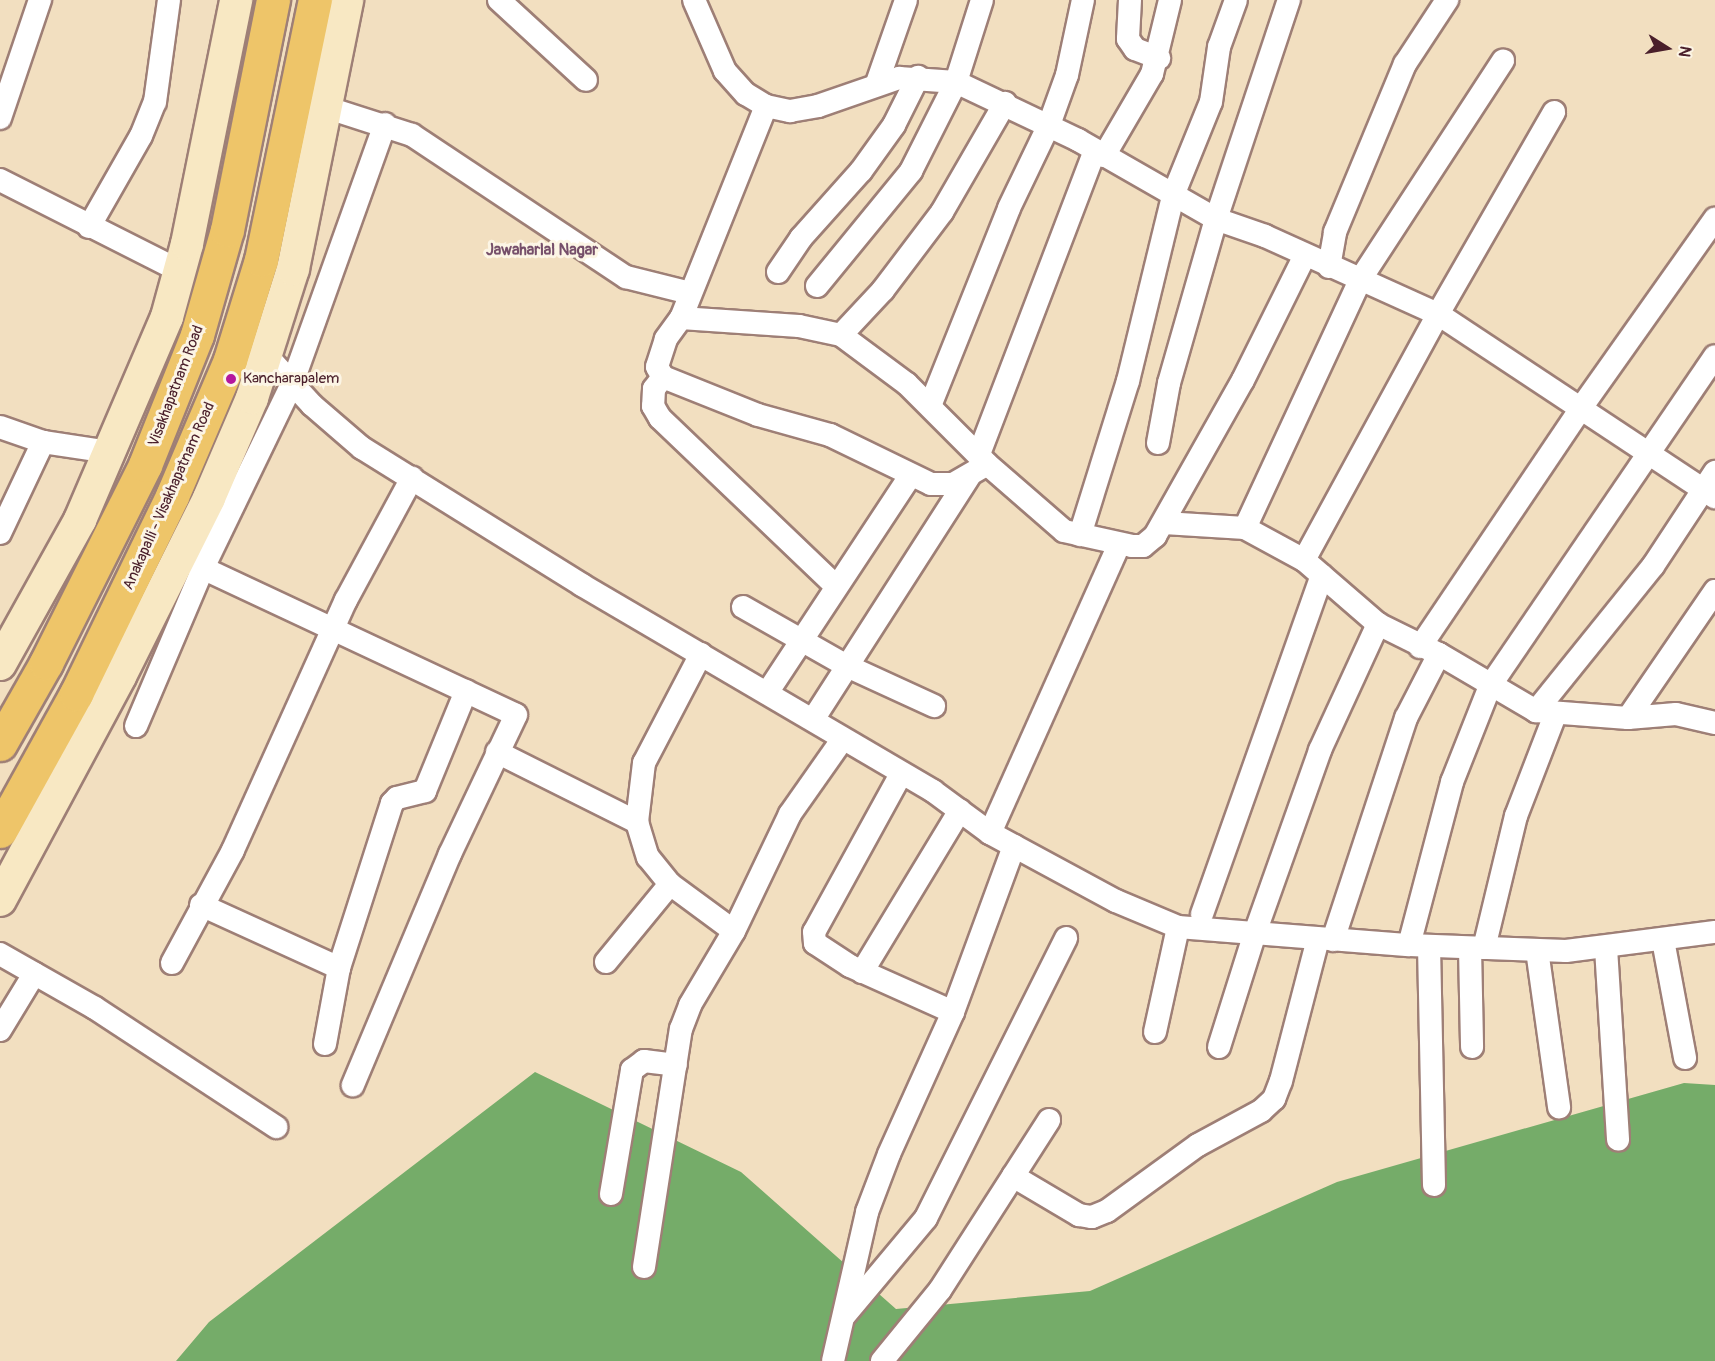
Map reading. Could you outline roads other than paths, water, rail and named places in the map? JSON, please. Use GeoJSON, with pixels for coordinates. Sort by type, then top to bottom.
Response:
{"type":"FeatureCollection","features":[{"type":"Feature","properties":{"kind":"main road","name":"Visakhapatnam Road"},"geometry":{"type":"LineString","coordinates":[[0,744],[51,653],[145,465],[197,335],[227,230],[273,0]]}},
{"type":"Feature","properties":{"kind":"main road","name":"Anakapalli - Visakhapatnam Road"},"geometry":{"type":"LineString","coordinates":[[0,831],[76,694],[172,496],[230,360],[261,260],[315,0]]}},
{"type":"Feature","properties":{"kind":"street"},"geometry":{"type":"LineString","coordinates":[[0,118],[40,0]]}},
{"type":"Feature","properties":{"kind":"street"},"geometry":{"type":"LineString","coordinates":[[89,227],[141,136],[155,102],[169,0]]}},
{"type":"Feature","properties":{"kind":"street"},"geometry":{"type":"LineString","coordinates":[[0,664],[80,520],[167,317],[180,271],[236,0]]}},
{"type":"Feature","properties":{"kind":"street"},"geometry":{"type":"LineString","coordinates":[[136,726],[191,562],[209,498],[268,357],[293,269],[347,0]]}},
{"type":"Feature","properties":{"kind":"street"},"geometry":{"type":"LineString","coordinates":[[499,0],[586,80]]}},
{"type":"Feature","properties":{"kind":"street"},"geometry":{"type":"LineString","coordinates":[[694,0],[725,71],[746,94],[766,106],[790,111],[818,106],[877,83],[918,77],[956,82],[1049,125],[1174,193],[1216,219],[1264,236],[1304,257],[1438,314],[1647,453],[1711,486],[1545,713],[1477,948],[1472,1047]]}},
{"type":"Feature","properties":{"kind":"street"},"geometry":{"type":"LineString","coordinates":[[877,83],[906,0]]}},
{"type":"Feature","properties":{"kind":"street"},"geometry":{"type":"LineString","coordinates":[[817,286],[911,171],[956,82],[982,0]]}},
{"type":"Feature","properties":{"kind":"street"},"geometry":{"type":"LineString","coordinates":[[930,406],[1009,208],[1049,125],[1075,46],[1083,0]]}},
{"type":"Feature","properties":{"kind":"street"},"geometry":{"type":"LineString","coordinates":[[1130,0],[1128,39],[1135,49],[1159,58]]}},
{"type":"Feature","properties":{"kind":"street"},"geometry":{"type":"LineString","coordinates":[[814,718],[847,666],[894,600],[978,465],[1099,154],[1159,58],[1170,0]]}},
{"type":"Feature","properties":{"kind":"street"},"geometry":{"type":"LineString","coordinates":[[1080,535],[1128,381],[1174,193],[1211,102],[1220,47],[1236,0]]}},
{"type":"Feature","properties":{"kind":"street"},"geometry":{"type":"LineString","coordinates":[[1158,443],[1169,383],[1216,219],[1289,0]]}},
{"type":"Feature","properties":{"kind":"street"},"geometry":{"type":"LineString","coordinates":[[1329,267],[1335,232],[1406,64],[1447,0]]}},
{"type":"Feature","properties":{"kind":"street"},"geometry":{"type":"LineString","coordinates":[[1245,528],[1360,280],[1503,61]]}},
{"type":"Feature","properties":{"kind":"street"},"geometry":{"type":"LineString","coordinates":[[778,272],[801,238],[861,171],[894,125],[918,77]]}},
{"type":"Feature","properties":{"kind":"street"},"geometry":{"type":"LineString","coordinates":[[841,335],[883,290],[942,212],[1005,103]]}},
{"type":"Feature","properties":{"kind":"street"},"geometry":{"type":"LineString","coordinates":[[766,106],[681,318],[666,339],[657,367],[663,377],[758,415],[830,435],[911,475],[942,484],[978,465]]}},
{"type":"Feature","properties":{"kind":"street"},"geometry":{"type":"LineString","coordinates":[[325,107],[385,124],[440,153],[626,278],[690,293]]}},
{"type":"Feature","properties":{"kind":"street"},"geometry":{"type":"LineString","coordinates":[[1304,560],[1438,314],[1554,112]]}},
{"type":"Feature","properties":{"kind":"street"},"geometry":{"type":"LineString","coordinates":[[0,900],[120,676],[191,562],[292,384],[385,124]]}},
{"type":"Feature","properties":{"kind":"street"},"geometry":{"type":"LineString","coordinates":[[0,180],[180,271]]}},
{"type":"Feature","properties":{"kind":"street"},"geometry":{"type":"LineString","coordinates":[[1013,1176],[1078,1215],[1092,1217],[1107,1211],[1198,1145],[1261,1111],[1274,1099],[1326,940],[1430,650],[1581,408],[1715,219]]}},
{"type":"Feature","properties":{"kind":"street"},"geometry":{"type":"LineString","coordinates":[[681,318],[799,326],[841,335],[930,406],[978,465],[1064,531],[1143,546],[1164,523],[1243,380],[1304,257]]}},
{"type":"Feature","properties":{"kind":"street"},"geometry":{"type":"LineString","coordinates":[[1434,1185],[1419,946],[1452,782],[1490,686],[1715,356]]}},
{"type":"Feature","properties":{"kind":"street"},"geometry":{"type":"LineString","coordinates":[[268,357],[292,384],[362,448],[701,654],[814,718],[842,740],[960,810],[990,833],[1116,901],[1178,927],[1419,946],[1537,950],[1606,948],[1715,932]]}},
{"type":"Feature","properties":{"kind":"street"},"geometry":{"type":"LineString","coordinates":[[663,377],[654,390],[653,406],[660,418],[837,586]]}},
{"type":"Feature","properties":{"kind":"street"},"geometry":{"type":"LineString","coordinates":[[0,427],[43,442],[110,452]]}},
{"type":"Feature","properties":{"kind":"street"},"geometry":{"type":"LineString","coordinates":[[0,533],[43,442]]}},
{"type":"Feature","properties":{"kind":"street"},"geometry":{"type":"LineString","coordinates":[[767,693],[911,475]]}},
{"type":"Feature","properties":{"kind":"street"},"geometry":{"type":"LineString","coordinates":[[172,963],[201,905],[233,850],[334,628],[412,478]]}},
{"type":"Feature","properties":{"kind":"street"},"geometry":{"type":"LineString","coordinates":[[1164,523],[1245,528],[1304,560],[1378,624],[1430,650],[1490,686],[1545,713],[1628,718],[1676,714],[1715,723]]}},
{"type":"Feature","properties":{"kind":"street"},"geometry":{"type":"LineString","coordinates":[[990,833],[1119,543]]}},
{"type":"Feature","properties":{"kind":"street"},"geometry":{"type":"LineString","coordinates":[[191,562],[516,715],[497,752],[353,1085]]}},
{"type":"Feature","properties":{"kind":"street"},"geometry":{"type":"LineString","coordinates":[[1202,914],[1322,576]]}},
{"type":"Feature","properties":{"kind":"street"},"geometry":{"type":"LineString","coordinates":[[1628,718],[1715,591]]}},
{"type":"Feature","properties":{"kind":"street"},"geometry":{"type":"LineString","coordinates":[[743,608],[847,666],[933,706]]}},
{"type":"Feature","properties":{"kind":"street"},"geometry":{"type":"LineString","coordinates":[[1219,1047],[1255,933],[1320,750],[1378,624]]}},
{"type":"Feature","properties":{"kind":"street"},"geometry":{"type":"LineString","coordinates":[[701,654],[644,763],[637,822],[648,857],[670,884],[734,930]]}},
{"type":"Feature","properties":{"kind":"street"},"geometry":{"type":"LineString","coordinates":[[325,1044],[339,968],[392,803],[397,798],[425,791],[466,691]]}},
{"type":"Feature","properties":{"kind":"street"},"geometry":{"type":"LineString","coordinates":[[644,1267],[676,1065],[690,1005],[734,930],[789,814],[842,740]]}},
{"type":"Feature","properties":{"kind":"street"},"geometry":{"type":"LineString","coordinates":[[497,752],[637,822]]}},
{"type":"Feature","properties":{"kind":"street"},"geometry":{"type":"LineString","coordinates":[[901,774],[814,932],[814,943],[823,951],[862,972],[953,1012]]}},
{"type":"Feature","properties":{"kind":"street"},"geometry":{"type":"LineString","coordinates":[[862,972],[960,810]]}},
{"type":"Feature","properties":{"kind":"street"},"geometry":{"type":"LineString","coordinates":[[833,1361],[867,1212],[888,1154],[953,1012],[1014,846]]}},
{"type":"Feature","properties":{"kind":"street"},"geometry":{"type":"LineString","coordinates":[[606,962],[670,884]]}},
{"type":"Feature","properties":{"kind":"street"},"geometry":{"type":"LineString","coordinates":[[201,905],[339,968]]}},
{"type":"Feature","properties":{"kind":"street"},"geometry":{"type":"LineString","coordinates":[[1155,1032],[1178,927]]}},
{"type":"Feature","properties":{"kind":"street"},"geometry":{"type":"LineString","coordinates":[[844,1316],[926,1218],[1066,938]]}},
{"type":"Feature","properties":{"kind":"street"},"geometry":{"type":"LineString","coordinates":[[1663,940],[1685,1058]]}},
{"type":"Feature","properties":{"kind":"street"},"geometry":{"type":"LineString","coordinates":[[1606,948],[1618,1140]]}},
{"type":"Feature","properties":{"kind":"street"},"geometry":{"type":"LineString","coordinates":[[1537,950],[1559,1107]]}},
{"type":"Feature","properties":{"kind":"street"},"geometry":{"type":"LineString","coordinates":[[0,954],[95,1008],[276,1127]]}},
{"type":"Feature","properties":{"kind":"street"},"geometry":{"type":"LineString","coordinates":[[0,1030],[34,974]]}},
{"type":"Feature","properties":{"kind":"street"},"geometry":{"type":"LineString","coordinates":[[611,1194],[632,1070],[644,1061],[676,1065]]}},
{"type":"Feature","properties":{"kind":"street"},"geometry":{"type":"LineString","coordinates":[[882,1361],[940,1290],[1049,1120]]}},
{"type":"Feature","properties":{"kind":"place","name":"Kancharapalem"},"geometry":{"type":"Point","coordinates":[231,379]}},
{"type":"Feature","properties":{"kind":"district","name":"Jawaharlal Nagar"},"geometry":{"type":"Point","coordinates":[542,250]}}]}
